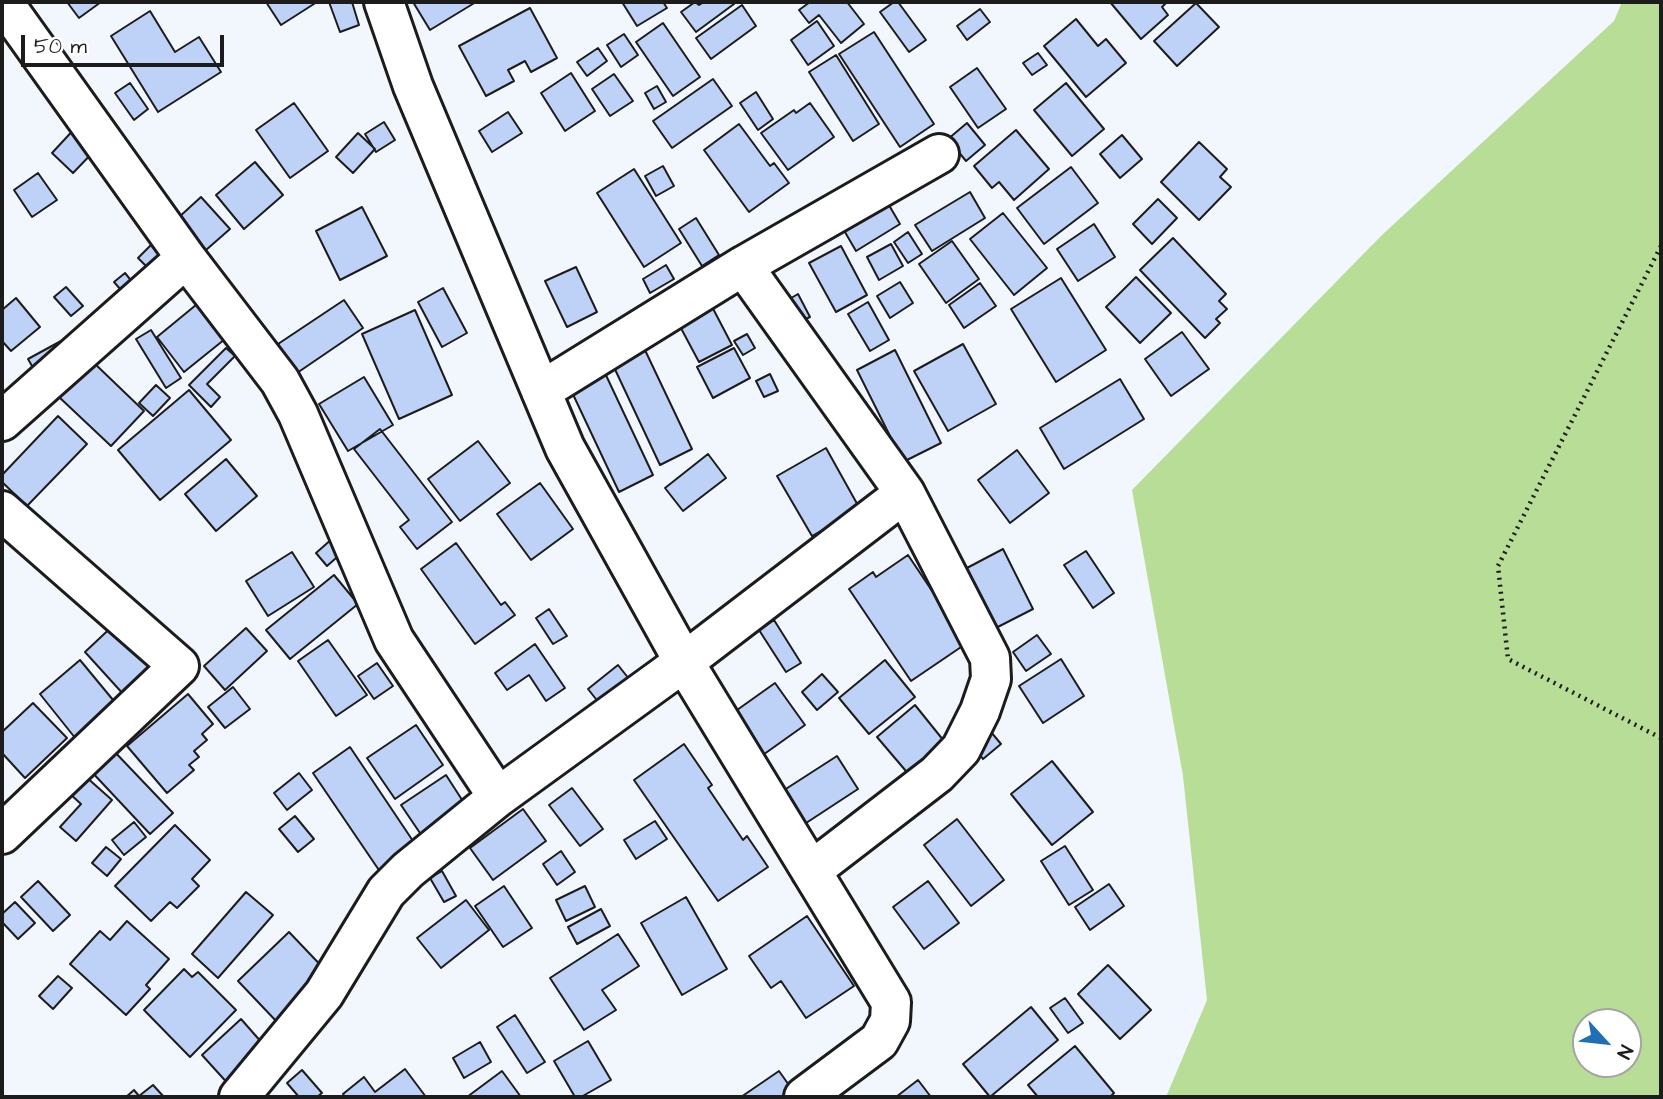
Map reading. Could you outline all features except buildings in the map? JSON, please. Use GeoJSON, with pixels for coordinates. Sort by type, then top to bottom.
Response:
{"type":"FeatureCollection","features":[{"type":"Feature","properties":{"kind":"street"},"geometry":{"type":"LineString","coordinates":[[4,2],[186,258],[280,381],[298,414],[394,640],[498,797]]}},
{"type":"Feature","properties":{"kind":"street"},"geometry":{"type":"LineString","coordinates":[[384,2],[413,86],[565,448],[684,663],[891,1002],[890,1021],[878,1041],[804,1097]]}},
{"type":"Feature","properties":{"kind":"street"},"geometry":{"type":"LineString","coordinates":[[541,391],[743,266],[939,154]]}},
{"type":"Feature","properties":{"kind":"street"},"geometry":{"type":"LineString","coordinates":[[2,421],[186,258]]}},
{"type":"Feature","properties":{"kind":"street"},"geometry":{"type":"LineString","coordinates":[[743,266],[905,493],[990,658],[991,679],[980,711],[961,749],[937,774],[811,871]]}},
{"type":"Feature","properties":{"kind":"street"},"geometry":{"type":"LineString","coordinates":[[239,1097],[324,994],[387,892],[408,870],[498,797],[684,663],[905,493]]}},
{"type":"Feature","properties":{"kind":"street"},"geometry":{"type":"LineString","coordinates":[[2,511],[179,666],[2,834]]}},
{"type":"Feature","properties":{"kind":"path"},"geometry":{"type":"LineString","coordinates":[[1661,246],[1498,566],[1508,659],[1661,738]]}},
{"type":"Feature","properties":{"kind":"green space"},"geometry":{"type":"Polygon","coordinates":[[[1622,2],[1661,2],[1661,1097],[1166,1097],[1207,1000],[1183,776],[1132,490],[1382,235],[1614,21],[1622,2]]]}}]}
